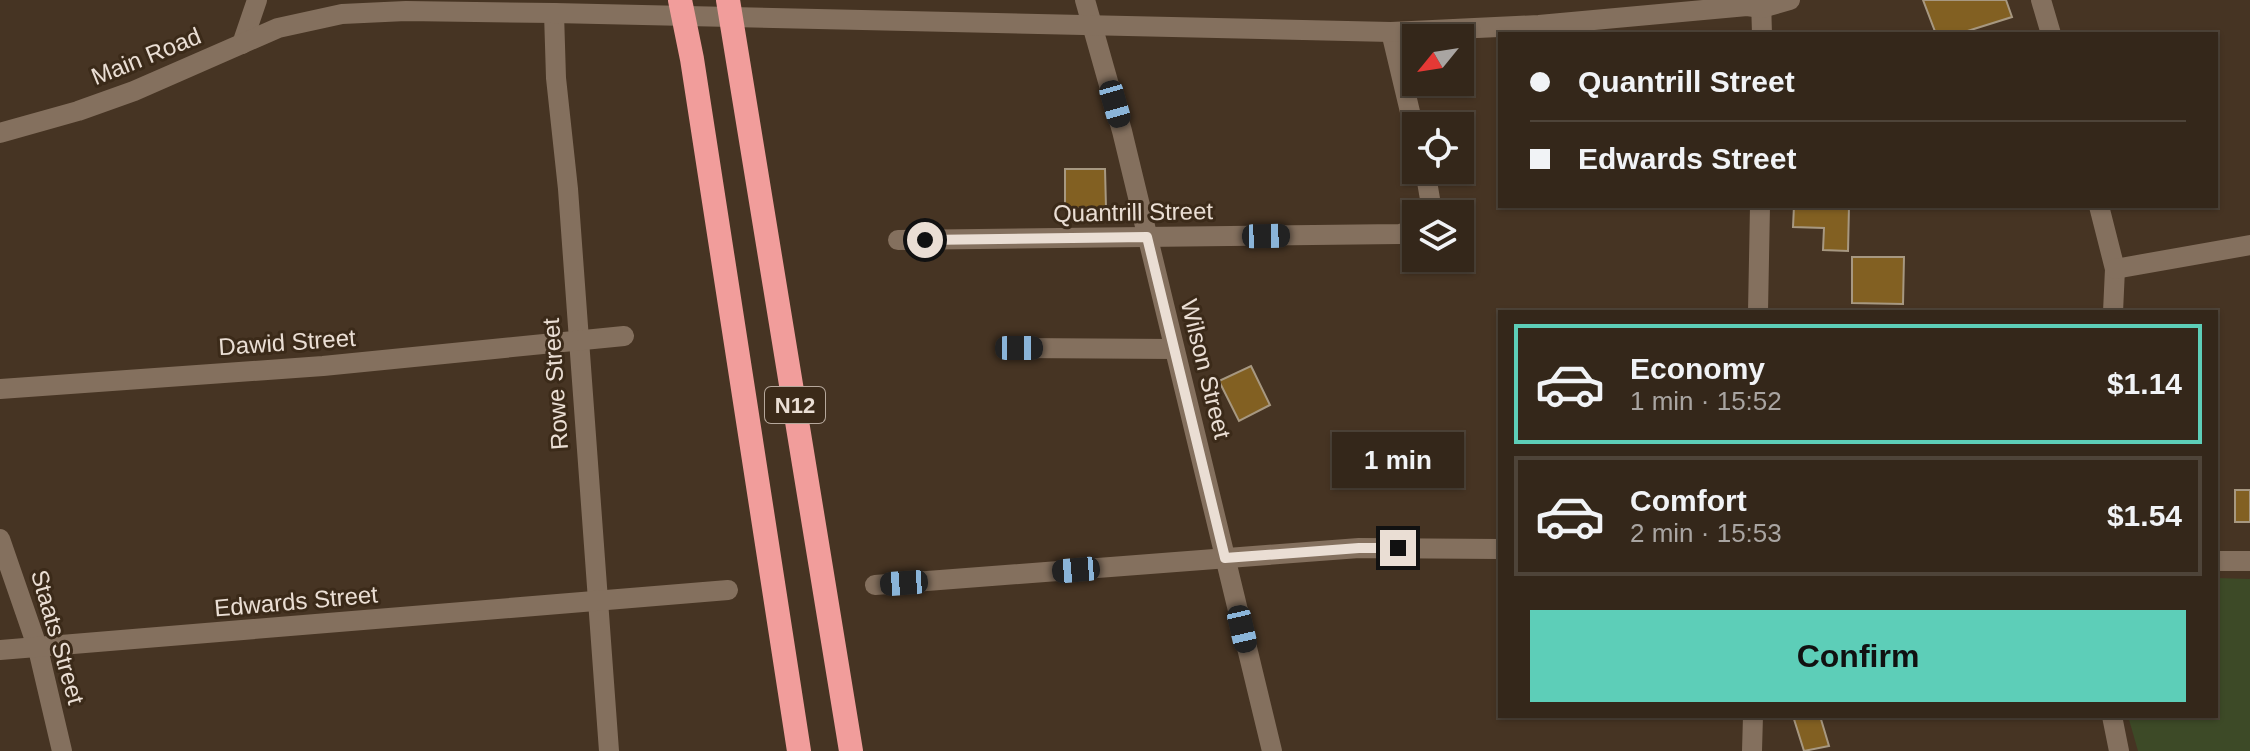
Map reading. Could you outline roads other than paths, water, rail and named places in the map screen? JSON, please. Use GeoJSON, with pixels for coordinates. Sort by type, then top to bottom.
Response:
{"type":"FeatureCollection","features":[{"type":"Feature","properties":{"kind":"highway","name":"N12"},"geometry":{"type":"LineString","coordinates":[[680,0],[692,59],[799,751]]}},
{"type":"Feature","properties":{"kind":"highway","name":"N12"},"geometry":{"type":"LineString","coordinates":[[728,0],[851,751]]}},
{"type":"Feature","properties":{"kind":"street"},"geometry":{"type":"LineString","coordinates":[[242,44],[257,0]]}},
{"type":"Feature","properties":{"kind":"street","name":"Wilson Street"},"geometry":{"type":"LineString","coordinates":[[1085,0],[1122,131],[1272,751]]}},
{"type":"Feature","properties":{"kind":"street","name":"Main Road"},"geometry":{"type":"LineString","coordinates":[[0,133],[134,91],[296,23],[342,14],[406,11],[554,13],[1391,32],[1539,25],[1790,0]]}},
{"type":"Feature","properties":{"kind":"street"},"geometry":{"type":"LineString","coordinates":[[2041,0],[2050,32]]}},
{"type":"Feature","properties":{"kind":"street"},"geometry":{"type":"LineString","coordinates":[[1758,3],[1762,32]]}},
{"type":"Feature","properties":{"kind":"street","name":"Rowe Street"},"geometry":{"type":"LineString","coordinates":[[554,13],[556,78],[568,189],[609,751]]}},
{"type":"Feature","properties":{"kind":"street"},"geometry":{"type":"LineString","coordinates":[[1391,32],[1410,112]]}},
{"type":"Feature","properties":{"kind":"street"},"geometry":{"type":"LineString","coordinates":[[1758,310],[1760,208]]}},
{"type":"Feature","properties":{"kind":"street"},"geometry":{"type":"LineString","coordinates":[[2100,208],[2115,269],[2113,310]]}},
{"type":"Feature","properties":{"kind":"street","name":"Quantrill Street"},"geometry":{"type":"LineString","coordinates":[[898,240],[1402,233]]}},
{"type":"Feature","properties":{"kind":"street"},"geometry":{"type":"LineString","coordinates":[[2115,269],[2250,245]]}},
{"type":"Feature","properties":{"kind":"street","name":"Dawid Street"},"geometry":{"type":"LineString","coordinates":[[0,389],[323,366],[624,336]]}},
{"type":"Feature","properties":{"kind":"street"},"geometry":{"type":"LineString","coordinates":[[1019,348],[1173,349]]}},
{"type":"Feature","properties":{"kind":"street","name":"Staats Street"},"geometry":{"type":"LineString","coordinates":[[0,539],[38,649],[62,751]]}},
{"type":"Feature","properties":{"kind":"street"},"geometry":{"type":"LineString","coordinates":[[875,585],[1359,548],[1498,549]]}},
{"type":"Feature","properties":{"kind":"street"},"geometry":{"type":"LineString","coordinates":[[2218,561],[2250,561]]}},
{"type":"Feature","properties":{"kind":"street","name":"Edwards Street"},"geometry":{"type":"LineString","coordinates":[[0,650],[728,590]]}},
{"type":"Feature","properties":{"kind":"street"},"geometry":{"type":"LineString","coordinates":[[1752,751],[1753,718]]}},
{"type":"Feature","properties":{"kind":"street"},"geometry":{"type":"LineString","coordinates":[[2112,718],[2119,751]]}}]}
